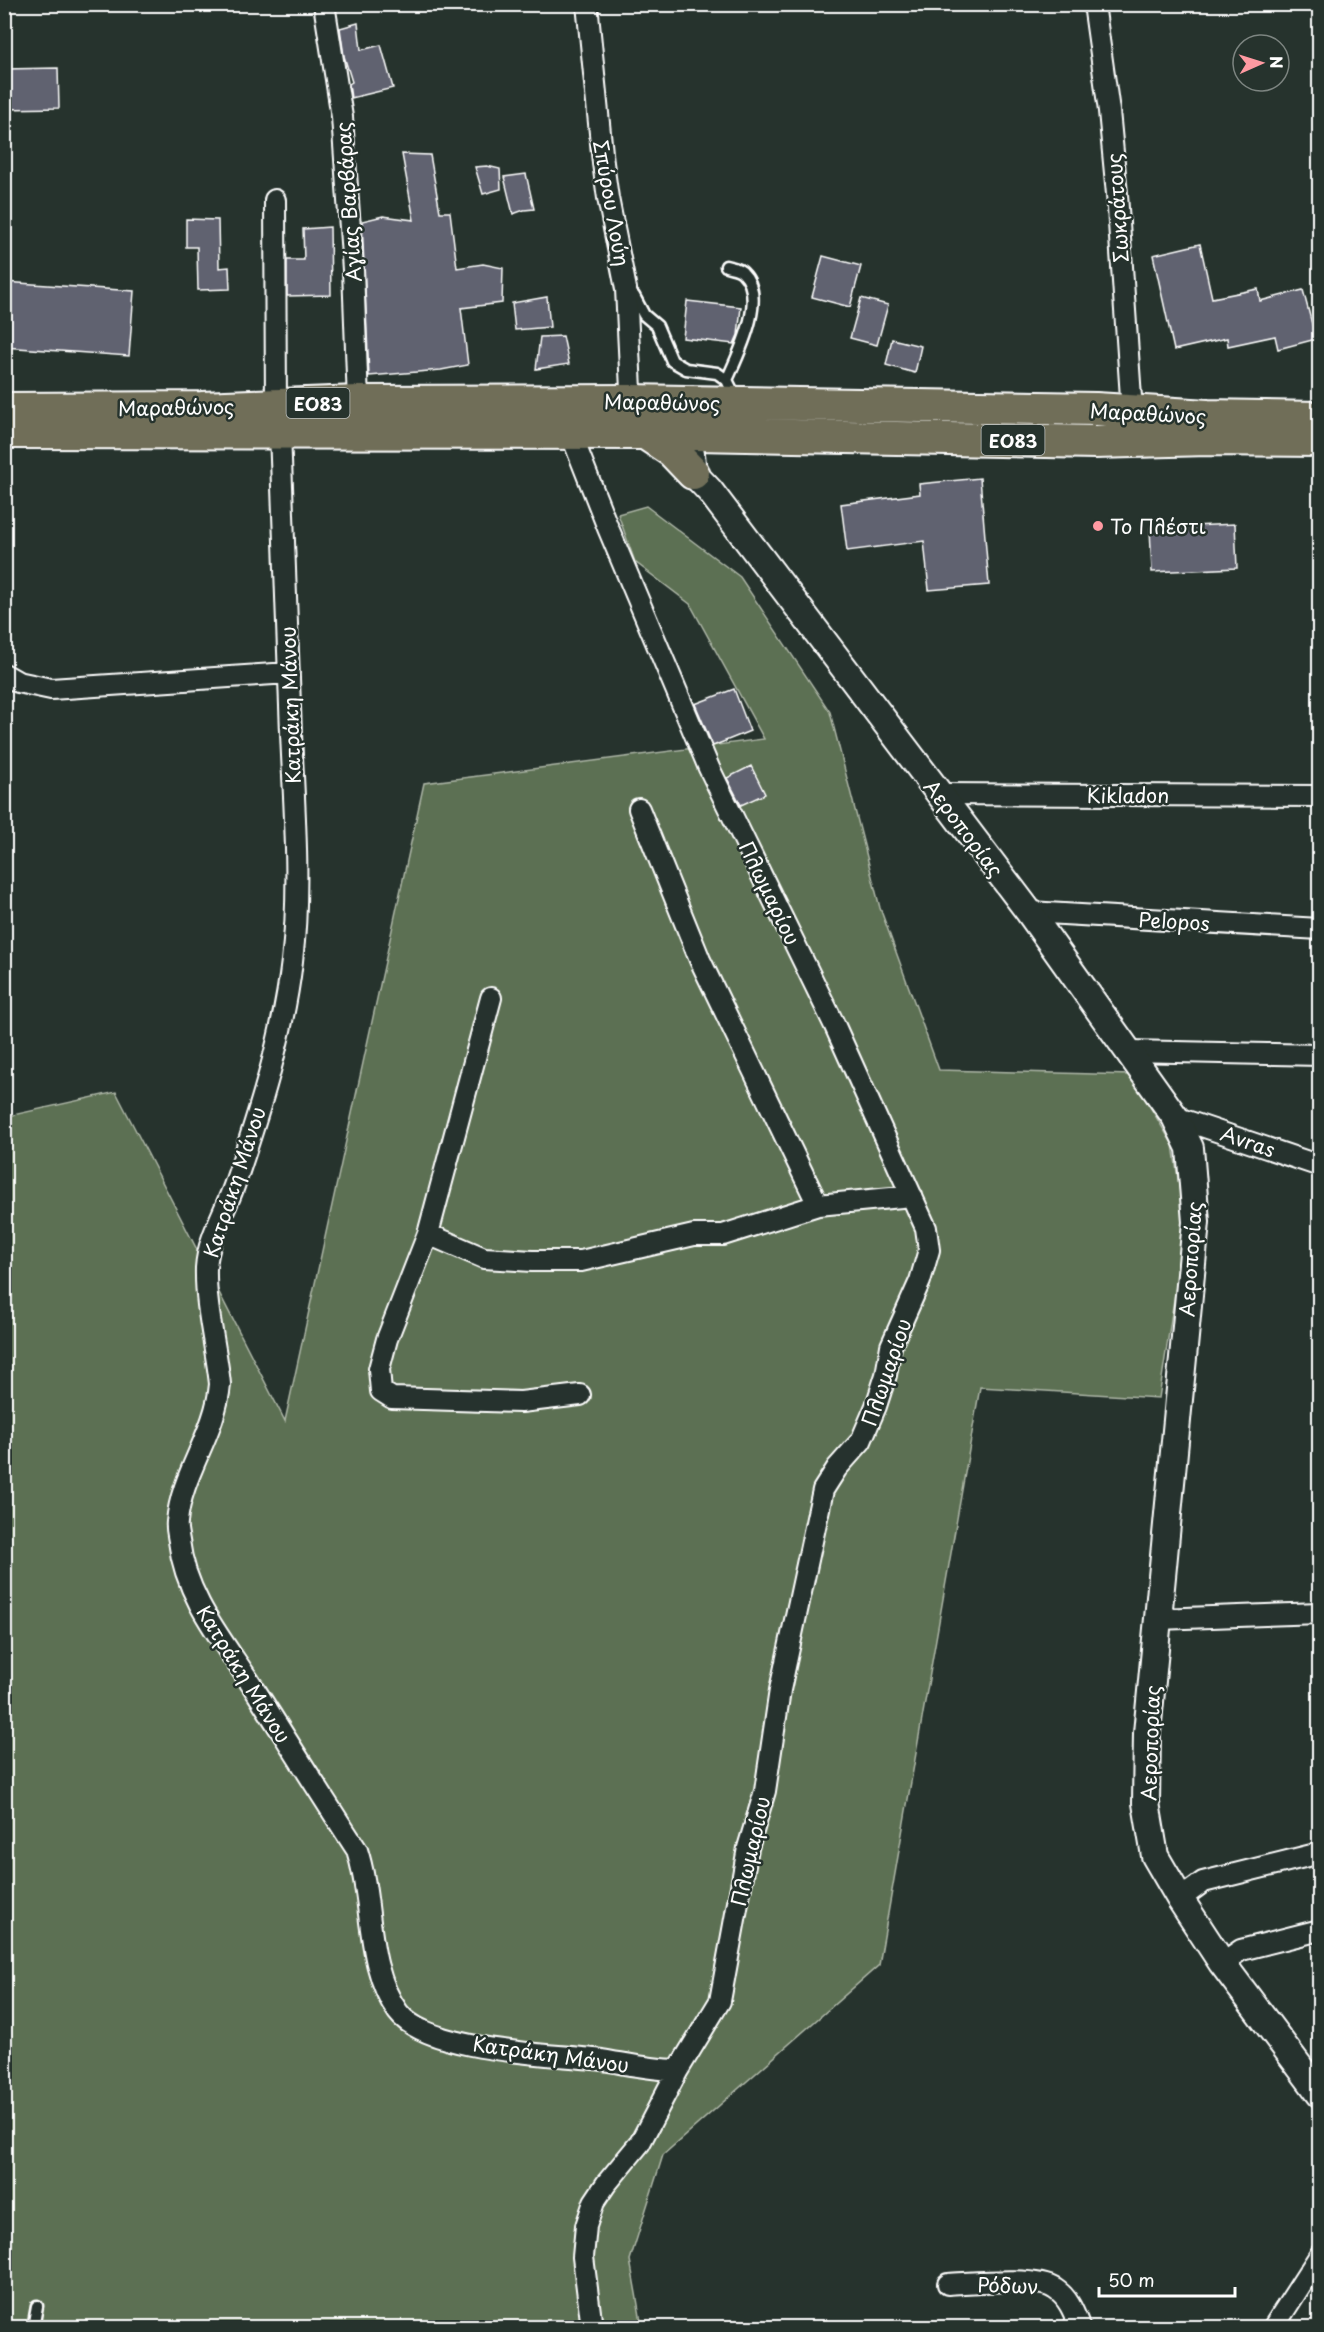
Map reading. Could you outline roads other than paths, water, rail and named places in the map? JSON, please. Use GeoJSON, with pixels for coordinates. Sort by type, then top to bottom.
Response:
{"type":"FeatureCollection","features":[{"type":"Feature","properties":{"kind":"main road","name":"Μαραθώνος"},"geometry":{"type":"LineString","coordinates":[[4,432],[278,419],[358,402],[631,401],[697,403],[737,392],[1132,412],[1320,418]]}},
{"type":"Feature","properties":{"kind":"main road","name":"Μαραθώνος"},"geometry":{"type":"LineString","coordinates":[[4,409],[201,408],[278,419],[571,434],[639,433],[1095,442],[1208,439],[1320,440]]}},
{"type":"Feature","properties":{"kind":"main road"},"geometry":{"type":"LineString","coordinates":[[639,433],[672,451],[702,482]]}},
{"type":"Feature","properties":{"kind":"street","name":"Αγίας Βαρβάρας"},"geometry":{"type":"LineString","coordinates":[[324,4],[342,117],[353,270],[358,402]]}},
{"type":"Feature","properties":{"kind":"street","name":"Σπύρου Λούη"},"geometry":{"type":"LineString","coordinates":[[587,4],[603,163],[626,289],[631,401],[639,433]]}},
{"type":"Feature","properties":{"kind":"street","name":"Σωκράτους"},"geometry":{"type":"LineString","coordinates":[[1094,4],[1117,194],[1132,412]]}},
{"type":"Feature","properties":{"kind":"street","name":"Κατράκη Μάνου"},"geometry":{"type":"LineString","coordinates":[[275,200],[278,419],[295,878],[292,961],[282,1020],[267,1078],[233,1189],[215,1228],[209,1249],[206,1269],[220,1384],[219,1403],[183,1496],[177,1524],[180,1552],[187,1580],[206,1618],[249,1680],[357,1850],[364,1871],[372,1939],[379,1970],[398,2013],[416,2029],[434,2037],[529,2054],[678,2070]]}},
{"type":"Feature","properties":{"kind":"street"},"geometry":{"type":"LineString","coordinates":[[697,403],[697,434],[702,482]]}},
{"type":"Feature","properties":{"kind":"street","name":"Πλωμαρίου"},"geometry":{"type":"LineString","coordinates":[[571,434],[709,768],[834,1024],[926,1228],[929,1250],[920,1281],[891,1346],[886,1375],[861,1441],[837,1468],[824,1490],[780,1690],[765,1791],[748,1848],[720,2001],[678,2070],[640,2143],[594,2202],[586,2226],[584,2257],[592,2328]]}},
{"type":"Feature","properties":{"kind":"street","name":"Αεροπορίας"},"geometry":{"type":"LineString","coordinates":[[702,482],[1029,912],[1175,1117],[1190,1148],[1196,1222],[1147,1733],[1146,1803],[1155,1856],[1180,1899],[1222,1963],[1320,2094]]}},
{"type":"Feature","properties":{"kind":"street"},"geometry":{"type":"LineString","coordinates":[[4,674],[18,682],[51,689],[288,673]]}},
{"type":"Feature","properties":{"kind":"street","name":"Kikladon"},"geometry":{"type":"LineString","coordinates":[[938,794],[1320,796]]}},
{"type":"Feature","properties":{"kind":"street"},"geometry":{"type":"LineString","coordinates":[[639,809],[700,960],[818,1205]]}},
{"type":"Feature","properties":{"kind":"street","name":"Pelopos"},"geometry":{"type":"LineString","coordinates":[[1029,912],[1320,929]]}},
{"type":"Feature","properties":{"kind":"street"},"geometry":{"type":"LineString","coordinates":[[491,998],[428,1234],[387,1339],[379,1369],[381,1391],[392,1398],[521,1402],[580,1395]]}},
{"type":"Feature","properties":{"kind":"street"},"geometry":{"type":"LineString","coordinates":[[1129,1051],[1320,1055]]}},
{"type":"Feature","properties":{"kind":"street","name":"Avras"},"geometry":{"type":"LineString","coordinates":[[1175,1117],[1320,1166]]}},
{"type":"Feature","properties":{"kind":"street"},"geometry":{"type":"LineString","coordinates":[[428,1234],[484,1258],[580,1261],[694,1235],[723,1235],[818,1205],[912,1196]]}},
{"type":"Feature","properties":{"kind":"street"},"geometry":{"type":"LineString","coordinates":[[1158,1619],[1320,1613]]}},
{"type":"Feature","properties":{"kind":"street"},"geometry":{"type":"LineString","coordinates":[[1180,1899],[1203,1882],[1320,1853]]}},
{"type":"Feature","properties":{"kind":"street"},"geometry":{"type":"LineString","coordinates":[[1222,1963],[1241,1950],[1320,1930]]}},
{"type":"Feature","properties":{"kind":"street"},"geometry":{"type":"LineString","coordinates":[[1273,2328],[1320,2255]]}},
{"type":"Feature","properties":{"kind":"street","name":"Ρόδων"},"geometry":{"type":"LineString","coordinates":[[948,2284],[1034,2282],[1054,2288],[1068,2300],[1080,2328]]}},
{"type":"Feature","properties":{"kind":"lane"},"geometry":{"type":"LineString","coordinates":[[726,266],[738,269],[744,274],[753,296],[751,317],[742,347],[737,392]]}},
{"type":"Feature","properties":{"kind":"lane"},"geometry":{"type":"LineString","coordinates":[[626,289],[634,296],[644,315],[657,326],[672,361],[686,369],[717,373],[737,392]]}},
{"type":"Feature","properties":{"kind":"lane"},"geometry":{"type":"LineString","coordinates":[[33,2328],[37,2306]]}},
{"type":"Feature","properties":{"kind":"place","name":"Το Πλέστι"},"geometry":{"type":"Point","coordinates":[1098,526]}}]}
